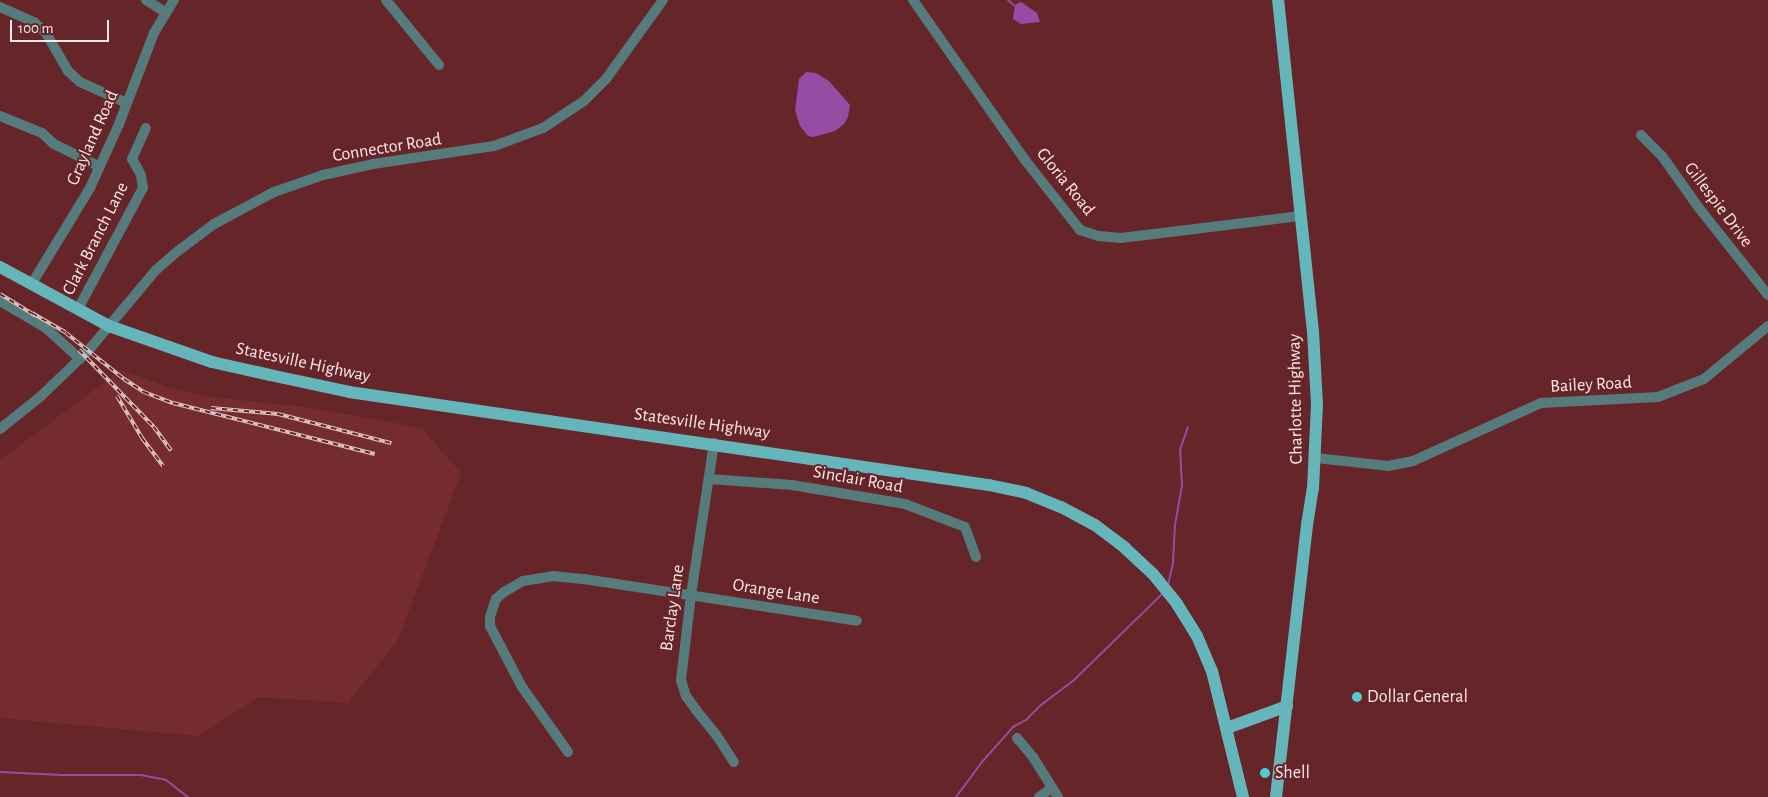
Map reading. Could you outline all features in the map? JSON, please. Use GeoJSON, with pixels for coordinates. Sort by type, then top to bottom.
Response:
{"type":"FeatureCollection","features":[{"type":"Feature","properties":{"kind":"main road","name":"Charlotte Highway"},"geometry":{"type":"LineString","coordinates":[[1276,797],[1316,458],[1316,368],[1278,0]]}},
{"type":"Feature","properties":{"kind":"main road","name":"Statesville Highway"},"geometry":{"type":"LineString","coordinates":[[0,267],[109,326],[212,362],[349,392],[714,443],[988,484],[1043,500],[1095,525],[1125,548],[1146,567],[1177,604],[1197,636],[1212,671],[1243,797]]}},
{"type":"Feature","properties":{"kind":"main road"},"geometry":{"type":"LineString","coordinates":[[1227,728],[1287,706]]}},
{"type":"Feature","properties":{"kind":"street"},"geometry":{"type":"LineString","coordinates":[[146,0],[165,12]]}},
{"type":"Feature","properties":{"kind":"street","name":"Grayland Road"},"geometry":{"type":"LineString","coordinates":[[31,285],[67,228],[100,167],[127,103],[144,56],[165,12],[174,0]]}},
{"type":"Feature","properties":{"kind":"street"},"geometry":{"type":"LineString","coordinates":[[386,0],[439,65]]}},
{"type":"Feature","properties":{"kind":"street","name":"Connector Road"},"geometry":{"type":"LineString","coordinates":[[0,429],[41,396],[80,359],[140,288],[178,250],[214,224],[274,192],[299,182],[349,169],[494,146],[528,136],[559,119],[584,101],[606,79],[663,0]]}},
{"type":"Feature","properties":{"kind":"street","name":"Gloria Road"},"geometry":{"type":"LineString","coordinates":[[913,0],[1025,160],[1080,230],[1098,236],[1121,238],[1300,216]]}},
{"type":"Feature","properties":{"kind":"street"},"geometry":{"type":"LineString","coordinates":[[0,7],[34,22],[46,33],[68,71],[80,82],[127,103]]}},
{"type":"Feature","properties":{"kind":"street"},"geometry":{"type":"LineString","coordinates":[[0,116],[42,133],[54,144],[100,167]]}},
{"type":"Feature","properties":{"kind":"street","name":"Clark Branch Lane"},"geometry":{"type":"LineString","coordinates":[[78,309],[143,188],[141,175],[132,159],[146,128]]}},
{"type":"Feature","properties":{"kind":"street","name":"Gillespie Drive"},"geometry":{"type":"LineString","coordinates":[[1642,135],[1662,156],[1698,208],[1768,295]]}},
{"type":"Feature","properties":{"kind":"street"},"geometry":{"type":"LineString","coordinates":[[0,301],[46,328],[80,359]]}},
{"type":"Feature","properties":{"kind":"street","name":"Bailey Road"},"geometry":{"type":"LineString","coordinates":[[1316,458],[1346,463],[1388,466],[1413,462],[1504,418],[1541,403],[1658,397],[1704,379],[1768,326]]}},
{"type":"Feature","properties":{"kind":"street","name":"Barclay Lane"},"geometry":{"type":"LineString","coordinates":[[714,443],[691,595],[681,680],[686,696],[717,736],[734,762]]}},
{"type":"Feature","properties":{"kind":"street","name":"Sinclair Road"},"geometry":{"type":"LineString","coordinates":[[710,478],[792,484],[905,504],[965,527],[976,557]]}},
{"type":"Feature","properties":{"kind":"street","name":"Orange Lane"},"geometry":{"type":"LineString","coordinates":[[568,752],[522,687],[490,626],[490,617],[496,599],[504,592],[523,582],[553,576],[857,621]]}},
{"type":"Feature","properties":{"kind":"street"},"geometry":{"type":"LineString","coordinates":[[1017,738],[1033,757],[1058,797]]}},
{"type":"Feature","properties":{"kind":"street"},"geometry":{"type":"LineString","coordinates":[[1039,797],[1052,788]]}},
{"type":"Feature","properties":{"kind":"shaded area"},"geometry":{"type":"Polygon","coordinates":[[[1021,2],[1037,13],[1040,22],[1021,24],[1013,19],[1015,5],[1021,2]]]}},
{"type":"Feature","properties":{"kind":"shaded area"},"geometry":{"type":"Polygon","coordinates":[[[806,72],[816,73],[829,81],[850,105],[848,117],[844,124],[835,131],[813,137],[808,136],[800,126],[795,110],[799,79],[806,72]]]}},
{"type":"Feature","properties":{"kind":"shaded area"},"geometry":{"type":"Polygon","coordinates":[[[121,370],[171,388],[209,397],[306,407],[422,428],[461,473],[398,640],[348,703],[259,697],[198,736],[0,718],[0,460],[121,370]]]}},
{"type":"Feature","properties":{"kind":"waterway"},"geometry":{"type":"LineString","coordinates":[[1008,0],[1016,7]]}},
{"type":"Feature","properties":{"kind":"waterway"},"geometry":{"type":"LineString","coordinates":[[1168,585],[1173,563],[1175,525],[1182,486],[1180,450],[1188,427]]}},
{"type":"Feature","properties":{"kind":"waterway"},"geometry":{"type":"LineString","coordinates":[[956,797],[982,762],[1013,727],[1026,720],[1041,705],[1074,680],[1163,593]]}},
{"type":"Feature","properties":{"kind":"waterway"},"geometry":{"type":"LineString","coordinates":[[0,772],[62,775],[141,775],[166,780],[188,797]]}},
{"type":"Feature","properties":{"kind":"railway"},"geometry":{"type":"LineString","coordinates":[[0,294],[36,316]]}},
{"type":"Feature","properties":{"kind":"railway"},"geometry":{"type":"LineString","coordinates":[[32,313],[66,333],[124,379],[144,392],[173,403],[375,454]]}},
{"type":"Feature","properties":{"kind":"railway"},"geometry":{"type":"LineString","coordinates":[[79,350],[154,427],[171,450]]}},
{"type":"Feature","properties":{"kind":"railway"},"geometry":{"type":"LineString","coordinates":[[117,396],[142,438],[163,466]]}},
{"type":"Feature","properties":{"kind":"railway"},"geometry":{"type":"LineString","coordinates":[[211,408],[278,414],[391,443]]}},
{"type":"Feature","properties":{"kind":"place","name":"Dollar General"},"geometry":{"type":"Point","coordinates":[1357,697]}},
{"type":"Feature","properties":{"kind":"place","name":"Shell"},"geometry":{"type":"Point","coordinates":[1265,773]}}]}
